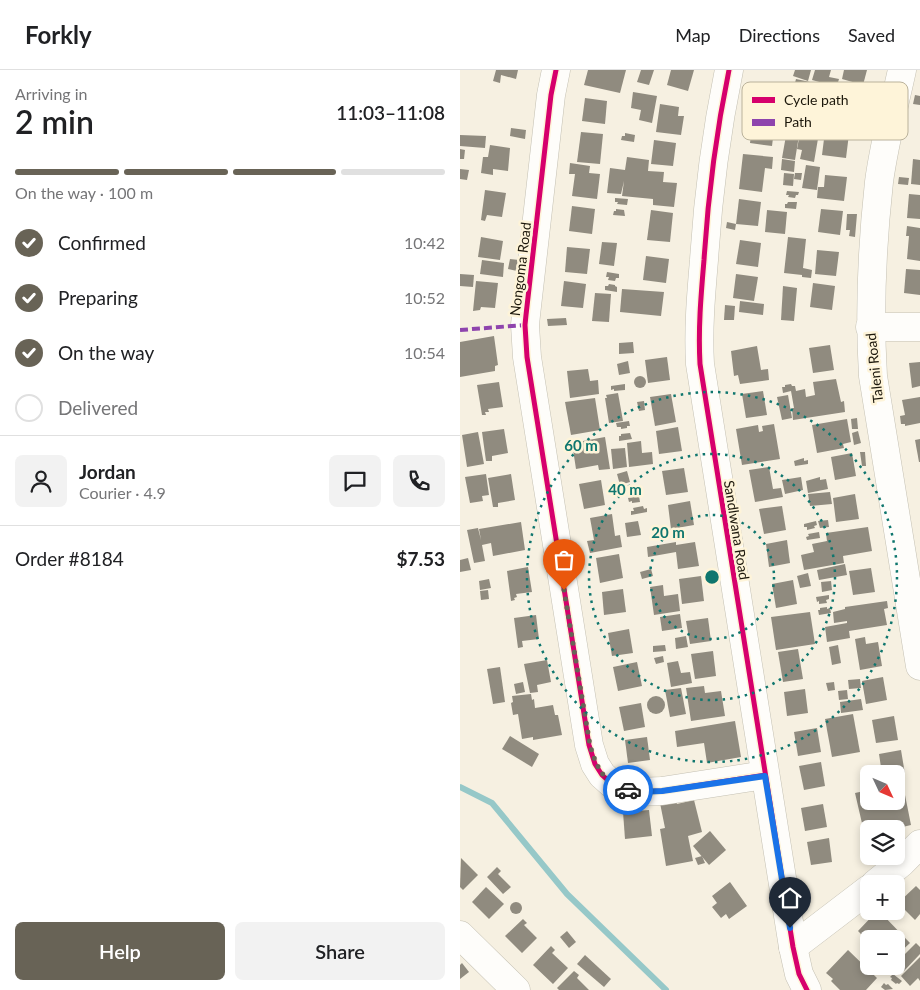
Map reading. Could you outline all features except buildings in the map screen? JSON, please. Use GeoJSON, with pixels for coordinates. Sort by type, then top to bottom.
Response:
{"type":"FeatureCollection","features":[{"type":"Feature","properties":{"kind":"street","name":"Nongoma Road"},"geometry":{"type":"LineString","coordinates":[[556,70],[528,296],[525,339],[590,745],[595,764],[611,783],[623,789],[637,792],[662,791],[765,776]]}},
{"type":"Feature","properties":{"kind":"street","name":"Sandlwana Road"},"geometry":{"type":"LineString","coordinates":[[730,70],[720,113],[708,198],[699,335],[700,364],[793,947],[799,974],[807,990]]}},
{"type":"Feature","properties":{"kind":"street","name":"Taleni Road"},"geometry":{"type":"LineString","coordinates":[[887,140],[880,182],[871,294],[870,327],[873,376],[920,666]]}},
{"type":"Feature","properties":{"kind":"street"},"geometry":{"type":"LineString","coordinates":[[870,327],[920,327]]}},
{"type":"Feature","properties":{"kind":"street"},"geometry":{"type":"LineString","coordinates":[[886,875],[920,844]]}},
{"type":"Feature","properties":{"kind":"street"},"geometry":{"type":"LineString","coordinates":[[793,947],[860,896]]}},
{"type":"Feature","properties":{"kind":"street"},"geometry":{"type":"LineString","coordinates":[[460,934],[516,990]]}},
{"type":"Feature","properties":{"kind":"waterway"},"geometry":{"type":"LineString","coordinates":[[460,787],[492,803],[567,894],[666,990]]}},
{"type":"Feature","properties":{"kind":"marked path"},"geometry":{"type":"LineString","coordinates":[[460,330],[525,325]]}},
{"type":"Feature","properties":{"kind":"cycle path"},"geometry":{"type":"LineString","coordinates":[[556,70],[551,95],[525,325],[527,357],[589,745],[595,764],[602,775],[611,783],[623,789],[637,792],[662,791],[765,775]]}},
{"type":"Feature","properties":{"kind":"cycle path"},"geometry":{"type":"LineString","coordinates":[[729,70],[716,141],[708,212],[700,312],[700,364],[793,947],[799,974],[807,990]]}},
{"type":"Feature","properties":{"kind":"way so far"},"geometry":{"type":"LineString","coordinates":[[564,590],[590,745],[595,764],[602,775],[611,783],[628,790]]}},
{"type":"Feature","properties":{"kind":"route"},"geometry":{"type":"LineString","coordinates":[[628,790],[637,792],[662,791],[765,776],[790,928]]}}]}
